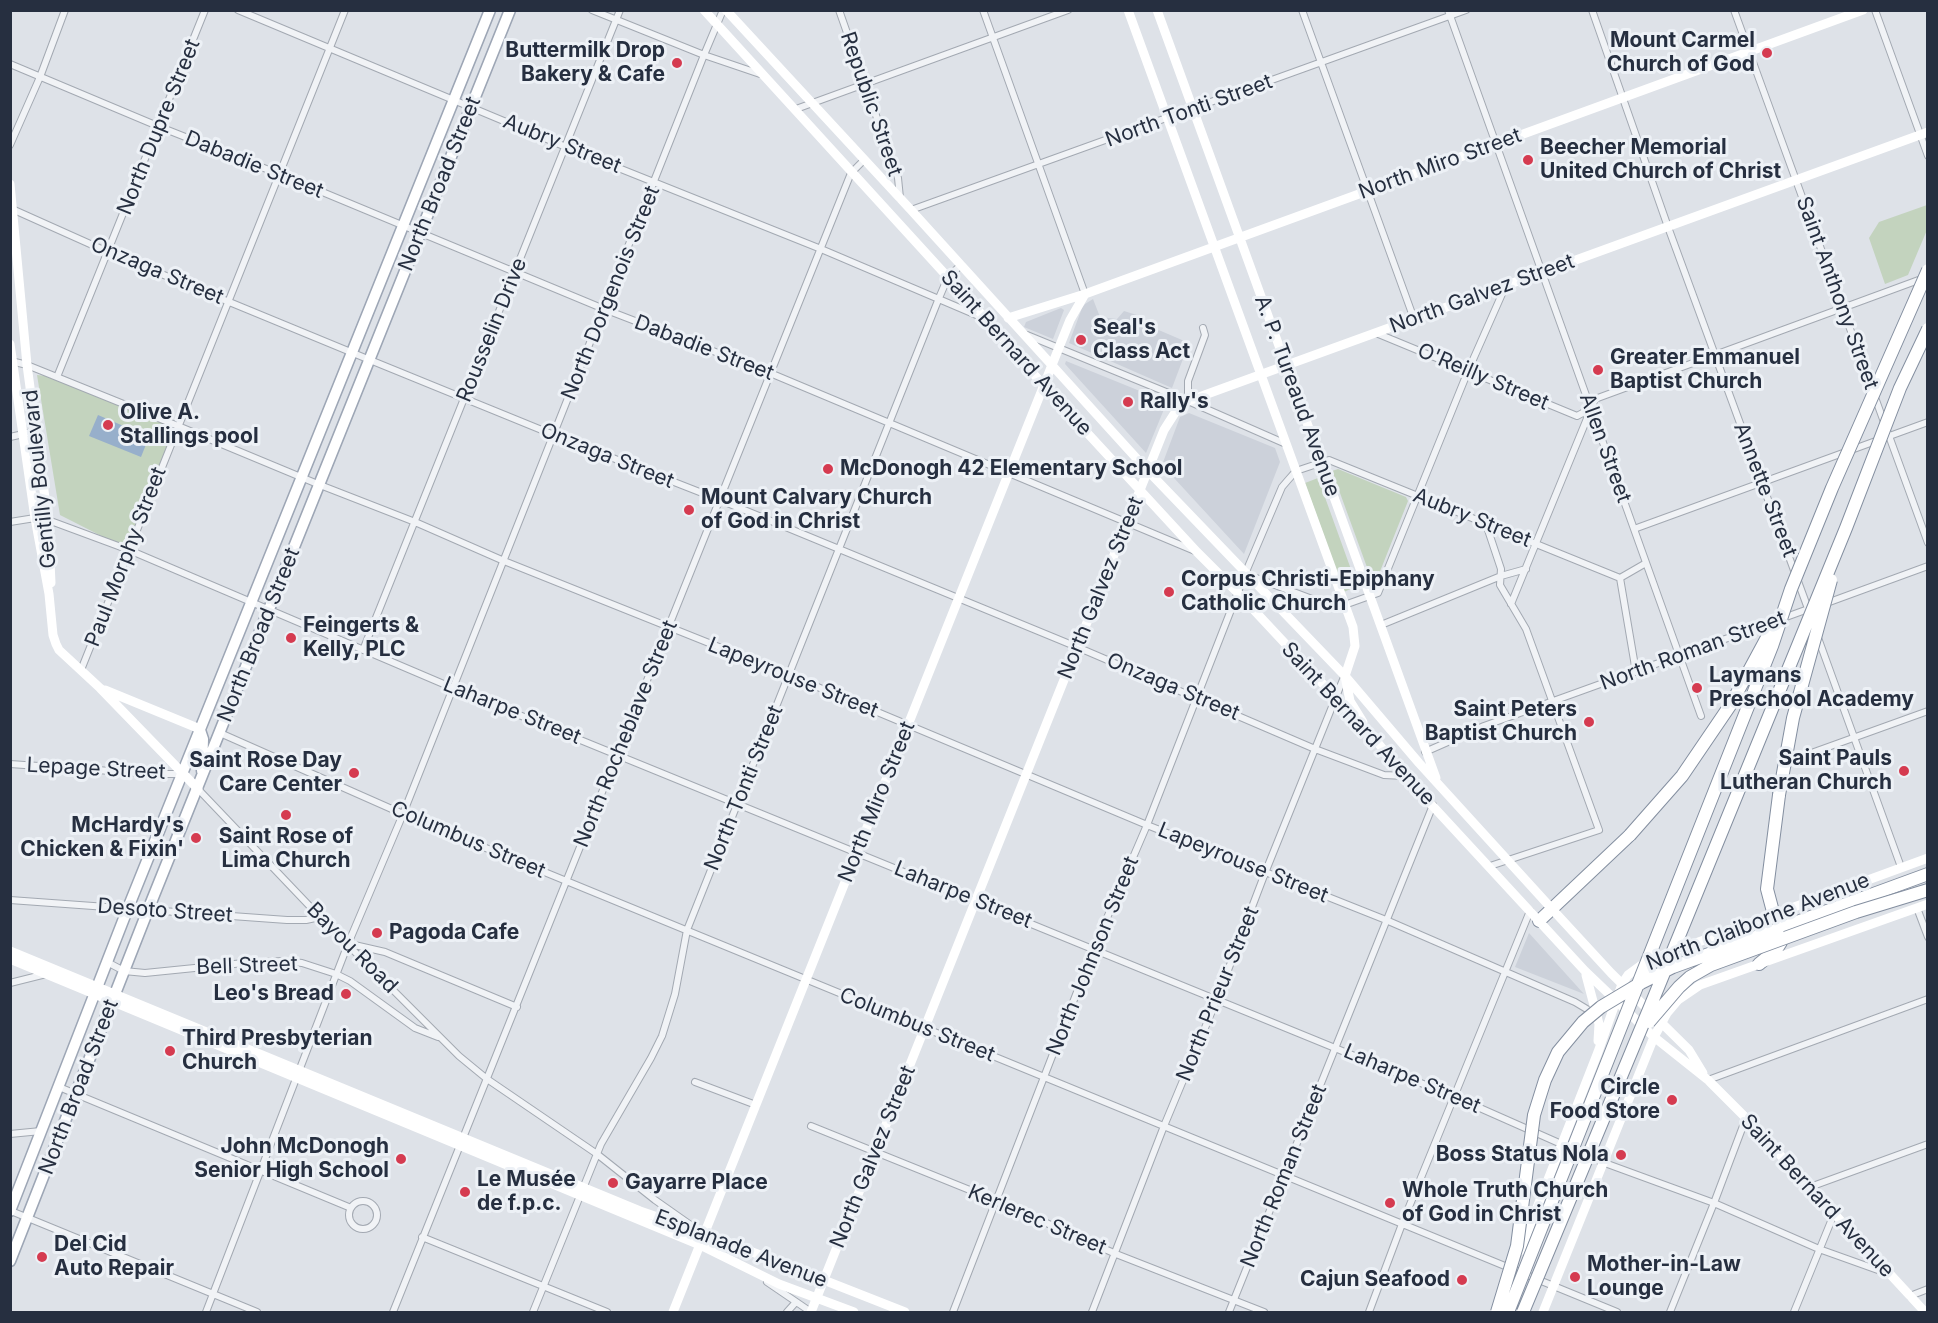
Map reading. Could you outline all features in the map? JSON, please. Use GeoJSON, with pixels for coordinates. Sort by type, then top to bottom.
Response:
{"type":"FeatureCollection","features":[{"type":"Feature","properties":{"kind":"highway"},"geometry":{"type":"LineString","coordinates":[[1508,1312],[1772,646],[1791,589],[1832,488],[1928,270]]}},
{"type":"Feature","properties":{"kind":"highway"},"geometry":{"type":"LineString","coordinates":[[1522,1312],[1650,1007],[1846,528],[1900,388],[1928,329]]}},
{"type":"Feature","properties":{"kind":"highway"},"geometry":{"type":"LineString","coordinates":[[1759,964],[1780,945],[1780,936],[1768,900],[1768,876],[1779,795],[1795,708],[1846,528]]}},
{"type":"Feature","properties":{"kind":"highway"},"geometry":{"type":"LineString","coordinates":[[1539,921],[1630,835],[1683,776],[1731,704],[1791,589]]}},
{"type":"Feature","properties":{"kind":"highway"},"geometry":{"type":"LineString","coordinates":[[1495,1312],[1517,1246],[1532,1125],[1539,1097],[1558,1052],[1583,1023],[1622,993],[1673,967],[1928,874]]}},
{"type":"Feature","properties":{"kind":"highway"},"geometry":{"type":"LineString","coordinates":[[1634,1042],[1664,1002],[1690,977],[1701,970],[1729,957],[1856,912],[1928,890]]}},
{"type":"Feature","properties":{"kind":"main road","name":"North Broad Street"},"geometry":{"type":"LineString","coordinates":[[11,1211],[128,908],[490,10]]}},
{"type":"Feature","properties":{"kind":"main road","name":"North Broad Street"},"geometry":{"type":"LineString","coordinates":[[10,1261],[148,910],[510,10]]}},
{"type":"Feature","properties":{"kind":"main road"},"geometry":{"type":"LineString","coordinates":[[200,729],[203,739],[203,774]]}},
{"type":"Feature","properties":{"kind":"main road"},"geometry":{"type":"LineString","coordinates":[[143,873],[160,882]]}},
{"type":"Feature","properties":{"kind":"main road"},"geometry":{"type":"LineString","coordinates":[[78,1037],[95,1045]]}},
{"type":"Feature","properties":{"kind":"street"},"geometry":{"type":"LineString","coordinates":[[10,145],[40,77],[65,10]]}},
{"type":"Feature","properties":{"kind":"street","name":"North Dupre Street"},"geometry":{"type":"LineString","coordinates":[[57,377],[160,127],[205,10]]}},
{"type":"Feature","properties":{"kind":"street","name":"Aubry Street"},"geometry":{"type":"LineString","coordinates":[[238,10],[986,319]]}},
{"type":"Feature","properties":{"kind":"street","name":"Paul Morphy Street"},"geometry":{"type":"LineString","coordinates":[[81,670],[345,10]]}},
{"type":"Feature","properties":{"kind":"street"},"geometry":{"type":"LineString","coordinates":[[592,10],[704,55],[764,75]]}},
{"type":"Feature","properties":{"kind":"street","name":"Rousselin Drive"},"geometry":{"type":"LineString","coordinates":[[363,650],[620,10]]}},
{"type":"Feature","properties":{"kind":"street","name":"Saint Bernard Avenue"},"geometry":{"type":"LineString","coordinates":[[704,10],[986,319],[1044,386],[1378,743],[1405,776],[1585,971],[1654,1037],[1708,1080],[1746,1118],[1925,1312]]}},
{"type":"Feature","properties":{"kind":"street","name":"Saint Bernard Avenue"},"geometry":{"type":"LineString","coordinates":[[725,10],[911,210],[1148,471],[1345,676],[1419,763],[1552,909],[1622,984],[1689,1050],[1708,1080]]}},
{"type":"Feature","properties":{"kind":"street","name":"North Dorgenois Street"},"geometry":{"type":"LineString","coordinates":[[206,1312],[336,974],[504,561],[716,25],[725,10]]}},
{"type":"Feature","properties":{"kind":"street","name":"Republic Street"},"geometry":{"type":"LineString","coordinates":[[839,10],[898,179],[900,199]]}},
{"type":"Feature","properties":{"kind":"street"},"geometry":{"type":"LineString","coordinates":[[983,10],[1084,294]]}},
{"type":"Feature","properties":{"kind":"street"},"geometry":{"type":"LineString","coordinates":[[796,109],[1068,10]]}},
{"type":"Feature","properties":{"kind":"street","name":"A. P. Tureaud Avenue"},"geometry":{"type":"LineString","coordinates":[[1128,10],[1353,627],[1354,646],[1345,676]]}},
{"type":"Feature","properties":{"kind":"street","name":"A. P. Tureaud Avenue"},"geometry":{"type":"LineString","coordinates":[[1157,10],[1437,781]]}},
{"type":"Feature","properties":{"kind":"street"},"geometry":{"type":"LineString","coordinates":[[1302,10],[1414,319]]}},
{"type":"Feature","properties":{"kind":"street","name":"North Tonti Street"},"geometry":{"type":"LineString","coordinates":[[911,210],[1193,110],[1449,13],[1466,10]]}},
{"type":"Feature","properties":{"kind":"street","name":"Annette Street"},"geometry":{"type":"LineString","coordinates":[[1592,10],[1901,867]]}},
{"type":"Feature","properties":{"kind":"street","name":"Saint Anthony Street"},"geometry":{"type":"LineString","coordinates":[[1734,10],[1928,543]]}},
{"type":"Feature","properties":{"kind":"street","name":"North Miro Street"},"geometry":{"type":"LineString","coordinates":[[1008,318],[1084,294],[1863,10]]}},
{"type":"Feature","properties":{"kind":"street"},"geometry":{"type":"LineString","coordinates":[[1875,10],[1924,134],[1928,156]]}},
{"type":"Feature","properties":{"kind":"street","name":"Allen Street"},"geometry":{"type":"LineString","coordinates":[[1449,13],[1701,716]]}},
{"type":"Feature","properties":{"kind":"street","name":"Dabadie Street"},"geometry":{"type":"LineString","coordinates":[[10,64],[604,309],[770,373],[1197,552]]}},
{"type":"Feature","properties":{"kind":"street","name":"North Galvez Street"},"geometry":{"type":"LineString","coordinates":[[811,1312],[1140,489],[1167,424],[1178,408],[1188,401],[1261,374],[1924,134]]}},
{"type":"Feature","properties":{"kind":"street","name":"North Rocheblave Street"},"geometry":{"type":"LineString","coordinates":[[393,1312],[851,173],[864,160]]}},
{"type":"Feature","properties":{"kind":"street","name":"Gentilly Boulevard"},"geometry":{"type":"LineString","coordinates":[[10,184],[14,279],[48,520],[52,572],[51,619]]}},
{"type":"Feature","properties":{"kind":"street","name":"Onzaga Street"},"geometry":{"type":"LineString","coordinates":[[12,209],[228,302],[720,500],[1197,696],[1315,749],[1384,775],[1405,776]]}},
{"type":"Feature","properties":{"kind":"street","name":"North Tonti Street"},"geometry":{"type":"LineString","coordinates":[[533,1312],[601,1144],[662,1036],[675,994],[687,930],[939,298],[948,277],[961,265]]}},
{"type":"Feature","properties":{"kind":"street"},"geometry":{"type":"LineString","coordinates":[[1511,604],[1595,399],[1928,277]]}},
{"type":"Feature","properties":{"kind":"street"},"geometry":{"type":"LineString","coordinates":[[1245,574],[1336,608],[1378,593],[1468,371],[1506,285]]}},
{"type":"Feature","properties":{"kind":"street","name":"North Miro Street"},"geometry":{"type":"LineString","coordinates":[[673,1312],[702,1232],[756,1106],[1070,320],[1084,294]]}},
{"type":"Feature","properties":{"kind":"street"},"geometry":{"type":"LineString","coordinates":[[1188,401],[1188,381],[1205,335],[1203,328]]}},
{"type":"Feature","properties":{"kind":"street"},"geometry":{"type":"LineString","coordinates":[[1022,333],[1188,401],[1286,445]]}},
{"type":"Feature","properties":{"kind":"street","name":"O'Reilly Street"},"geometry":{"type":"LineString","coordinates":[[1376,333],[1576,416],[1591,409]]}},
{"type":"Feature","properties":{"kind":"street","name":"Gentilly Boulevard"},"geometry":{"type":"LineString","coordinates":[[10,344],[35,518],[50,594]]}},
{"type":"Feature","properties":{"kind":"street","name":"Lapeyrouse Street"},"geometry":{"type":"LineString","coordinates":[[11,361],[27,364],[415,522],[504,561],[789,675],[1147,825],[1386,920],[1575,1002],[1590,1011],[1599,1024]]}},
{"type":"Feature","properties":{"kind":"street"},"geometry":{"type":"LineString","coordinates":[[1634,529],[1928,422]]}},
{"type":"Feature","properties":{"kind":"street"},"geometry":{"type":"LineString","coordinates":[[10,437],[37,431]]}},
{"type":"Feature","properties":{"kind":"street","name":"Aubry Street"},"geometry":{"type":"LineString","coordinates":[[1322,462],[1329,460],[1620,578]]}},
{"type":"Feature","properties":{"kind":"street"},"geometry":{"type":"LineString","coordinates":[[1296,471],[1322,462]]}},
{"type":"Feature","properties":{"kind":"street","name":"North Johnson Street"},"geometry":{"type":"LineString","coordinates":[[953,1312],[1094,948],[1147,825],[1245,574],[1282,487],[1296,471]]}},
{"type":"Feature","properties":{"kind":"street","name":"Laharpe Street"},"geometry":{"type":"LineString","coordinates":[[10,522],[35,518],[48,520],[129,550],[453,688],[1335,1047],[1602,1162],[1714,1203],[1819,1249],[1889,1274]]}},
{"type":"Feature","properties":{"kind":"street"},"geometry":{"type":"LineString","coordinates":[[1486,524],[1501,569],[1500,585],[1526,629],[1599,830],[1490,866]]}},
{"type":"Feature","properties":{"kind":"street"},"geometry":{"type":"LineString","coordinates":[[1636,672],[1620,578],[1646,563]]}},
{"type":"Feature","properties":{"kind":"street","name":"North Roman Street"},"geometry":{"type":"LineString","coordinates":[[1425,752],[1484,726],[1928,566]]}},
{"type":"Feature","properties":{"kind":"street"},"geometry":{"type":"LineString","coordinates":[[1381,625],[1501,576],[1526,569]]}},
{"type":"Feature","properties":{"kind":"street","name":"Bayou Road"},"geometry":{"type":"LineString","coordinates":[[51,619],[53,634],[59,650],[100,688],[320,917],[441,1038],[487,1079],[597,1154],[655,1200],[702,1232]]}},
{"type":"Feature","properties":{"kind":"street"},"geometry":{"type":"LineString","coordinates":[[1345,676],[1350,701],[1378,743]]}},
{"type":"Feature","properties":{"kind":"street","name":"North Prieur Street"},"geometry":{"type":"LineString","coordinates":[[1092,1312],[1164,1126],[1345,676]]}},
{"type":"Feature","properties":{"kind":"street"},"geometry":{"type":"LineString","coordinates":[[100,688],[200,729]]}},
{"type":"Feature","properties":{"kind":"street"},"geometry":{"type":"LineString","coordinates":[[1803,756],[1928,711]]}},
{"type":"Feature","properties":{"kind":"street","name":"Columbus Street"},"geometry":{"type":"LineString","coordinates":[[220,733],[567,882],[1617,1312]]}},
{"type":"Feature","properties":{"kind":"street"},"geometry":{"type":"LineString","coordinates":[[1405,776],[1419,763]]}},
{"type":"Feature","properties":{"kind":"street","name":"Lepage Street"},"geometry":{"type":"LineString","coordinates":[[10,764],[182,774]]}},
{"type":"Feature","properties":{"kind":"street","name":"North Roman Street"},"geometry":{"type":"LineString","coordinates":[[1229,1312],[1433,805]]}},
{"type":"Feature","properties":{"kind":"street","name":"North Claiborne Avenue"},"geometry":{"type":"LineString","coordinates":[[1495,1312],[1598,1052],[1622,984],[1633,971],[1653,960],[1772,913],[1928,858]]}},
{"type":"Feature","properties":{"kind":"street","name":"Desoto Street"},"geometry":{"type":"LineString","coordinates":[[10,900],[287,920],[320,917]]}},
{"type":"Feature","properties":{"kind":"street","name":"North Claiborne Avenue"},"geometry":{"type":"LineString","coordinates":[[1543,1312],[1654,1037],[1661,1022],[1678,1000],[1691,990],[1928,904]]}},
{"type":"Feature","properties":{"kind":"street"},"geometry":{"type":"LineString","coordinates":[[1917,908],[1928,937]]}},
{"type":"Feature","properties":{"kind":"street"},"geometry":{"type":"LineString","coordinates":[[1369,1312],[1402,1224],[1530,911]]}},
{"type":"Feature","properties":{"kind":"street"},"geometry":{"type":"LineString","coordinates":[[348,944],[385,952],[517,1007]]}},
{"type":"Feature","properties":{"kind":"street","name":"Esplanade Avenue"},"geometry":{"type":"LineString","coordinates":[[10,951],[114,998],[582,1192],[699,1245],[754,1273],[854,1312]]}},
{"type":"Feature","properties":{"kind":"street","name":"Esplanade Avenue"},"geometry":{"type":"LineString","coordinates":[[10,959],[46,974],[96,990]]}},
{"type":"Feature","properties":{"kind":"street","name":"Bell Street"},"geometry":{"type":"LineString","coordinates":[[107,962],[124,971],[145,973],[192,967],[283,961],[302,963],[350,981],[415,1028],[441,1038]]}},
{"type":"Feature","properties":{"kind":"street"},"geometry":{"type":"LineString","coordinates":[[1585,971],[1599,1024],[1598,1052]]}},
{"type":"Feature","properties":{"kind":"street"},"geometry":{"type":"LineString","coordinates":[[10,983],[46,974]]}},
{"type":"Feature","properties":{"kind":"street"},"geometry":{"type":"LineString","coordinates":[[1708,1080],[1928,999]]}},
{"type":"Feature","properties":{"kind":"street"},"geometry":{"type":"LineString","coordinates":[[695,1082],[756,1106]]}},
{"type":"Feature","properties":{"kind":"street"},"geometry":{"type":"LineString","coordinates":[[59,1087],[351,1208]]}},
{"type":"Feature","properties":{"kind":"street"},"geometry":{"type":"LineString","coordinates":[[1670,1312],[1746,1118]]}},
{"type":"Feature","properties":{"kind":"street","name":"Kerlerec Street"},"geometry":{"type":"LineString","coordinates":[[811,1126],[997,1201],[1116,1254],[1264,1312]]}},
{"type":"Feature","properties":{"kind":"street"},"geometry":{"type":"LineString","coordinates":[[10,1134],[42,1131]]}},
{"type":"Feature","properties":{"kind":"street"},"geometry":{"type":"LineString","coordinates":[[1810,1187],[1928,1144]]}},
{"type":"Feature","properties":{"kind":"street","name":"Esplanade Avenue"},"geometry":{"type":"LineString","coordinates":[[582,1192],[702,1232],[905,1312]]}},
{"type":"Feature","properties":{"kind":"street"},"geometry":{"type":"LineString","coordinates":[[358,1202],[372,1204],[377,1212],[375,1222],[368,1228],[355,1227],[348,1216],[351,1208],[358,1202]]}},
{"type":"Feature","properties":{"kind":"street"},"geometry":{"type":"LineString","coordinates":[[11,1211],[257,1312]]}},
{"type":"Feature","properties":{"kind":"street"},"geometry":{"type":"LineString","coordinates":[[1794,1312],[1834,1214]]}},
{"type":"Feature","properties":{"kind":"street"},"geometry":{"type":"LineString","coordinates":[[422,1237],[607,1312]]}},
{"type":"Feature","properties":{"kind":"street"},"geometry":{"type":"LineString","coordinates":[[754,1273],[811,1312]]}},
{"type":"Feature","properties":{"kind":"street"},"geometry":{"type":"LineString","coordinates":[[1910,1296],[1928,1289]]}},
{"type":"Feature","properties":{"kind":"street"},"geometry":{"type":"LineString","coordinates":[[787,1312],[796,1302]]}},
{"type":"Feature","properties":{"kind":"shaded area"},"geometry":{"type":"Polygon","coordinates":[[[1093,299],[1100,317],[1117,319],[1124,311],[1140,316],[1140,322],[1189,343],[1172,388],[1069,343],[1082,308],[1093,299]]]}},
{"type":"Feature","properties":{"kind":"shaded area"},"geometry":{"type":"Polygon","coordinates":[[[1061,308],[1064,310],[1053,339],[1024,327],[1026,322],[1061,308]]]}},
{"type":"Feature","properties":{"kind":"shaded area"},"geometry":{"type":"Polygon","coordinates":[[[1066,361],[1167,402],[1146,453],[1065,364],[1066,361]]]}},
{"type":"Feature","properties":{"kind":"shaded area"},"geometry":{"type":"Polygon","coordinates":[[[1189,413],[1275,448],[1280,462],[1244,554],[1162,465],[1180,417],[1189,413]]]}},
{"type":"Feature","properties":{"kind":"shaded area"},"geometry":{"type":"Polygon","coordinates":[[[1529,933],[1584,994],[1515,967],[1529,933]]]}},
{"type":"Feature","properties":{"kind":"green space"},"geometry":{"type":"Polygon","coordinates":[[[1927,205],[1927,230],[1908,275],[1885,284],[1869,238],[1879,222],[1927,205]]]}},
{"type":"Feature","properties":{"kind":"green space"},"geometry":{"type":"Polygon","coordinates":[[[37,375],[57,377],[178,426],[129,550],[60,515],[37,375]]]}},
{"type":"Feature","properties":{"kind":"green space"},"geometry":{"type":"Polygon","coordinates":[[[1338,469],[1406,497],[1408,501],[1377,579],[1372,581],[1332,471],[1338,469]]]}},
{"type":"Feature","properties":{"kind":"green space"},"geometry":{"type":"Polygon","coordinates":[[[1318,478],[1357,586],[1344,592],[1305,483],[1318,478]]]}},
{"type":"Feature","properties":{"kind":"water","name":"Olive A. Stallings pool"},"geometry":{"type":"Polygon","coordinates":[[[98,415],[149,437],[141,457],[89,436],[98,415]]]}},
{"type":"Feature","properties":{"kind":"place","name":"Mount Carmel Church of God"},"geometry":{"type":"Point","coordinates":[1767,53]}},
{"type":"Feature","properties":{"kind":"place","name":"Buttermilk Drop Bakery & Cafe"},"geometry":{"type":"Point","coordinates":[677,63]}},
{"type":"Feature","properties":{"kind":"place","name":"Beecher Memorial United Church of Christ"},"geometry":{"type":"Point","coordinates":[1528,160]}},
{"type":"Feature","properties":{"kind":"place","name":"Seal's Class Act"},"geometry":{"type":"Point","coordinates":[1081,340]}},
{"type":"Feature","properties":{"kind":"place","name":"Greater Emmanuel Baptist Church"},"geometry":{"type":"Point","coordinates":[1598,370]}},
{"type":"Feature","properties":{"kind":"place","name":"Rally's"},"geometry":{"type":"Point","coordinates":[1128,402]}},
{"type":"Feature","properties":{"kind":"place","name":"Olive A. Stallings pool"},"geometry":{"type":"Point","coordinates":[108,425]}},
{"type":"Feature","properties":{"kind":"place","name":"McDonogh 42 Elementary School"},"geometry":{"type":"Point","coordinates":[828,469]}},
{"type":"Feature","properties":{"kind":"place","name":"Mount Calvary Church of God in Christ"},"geometry":{"type":"Point","coordinates":[689,510]}},
{"type":"Feature","properties":{"kind":"place","name":"Corpus Christi-Epiphany Catholic Church"},"geometry":{"type":"Point","coordinates":[1169,592]}},
{"type":"Feature","properties":{"kind":"place","name":"Feingerts & Kelly, PLC"},"geometry":{"type":"Point","coordinates":[291,638]}},
{"type":"Feature","properties":{"kind":"place","name":"Laymans Preschool Academy"},"geometry":{"type":"Point","coordinates":[1697,688]}},
{"type":"Feature","properties":{"kind":"place","name":"Saint Peters Baptist Church"},"geometry":{"type":"Point","coordinates":[1589,722]}},
{"type":"Feature","properties":{"kind":"place","name":"Saint Pauls Lutheran Church"},"geometry":{"type":"Point","coordinates":[1904,771]}},
{"type":"Feature","properties":{"kind":"place","name":"Saint Rose Day Care Center"},"geometry":{"type":"Point","coordinates":[354,773]}},
{"type":"Feature","properties":{"kind":"place","name":"Saint Rose of Lima Church"},"geometry":{"type":"Point","coordinates":[286,815]}},
{"type":"Feature","properties":{"kind":"place","name":"McHardy's Chicken & Fixin'"},"geometry":{"type":"Point","coordinates":[196,838]}},
{"type":"Feature","properties":{"kind":"place","name":"Pagoda Cafe"},"geometry":{"type":"Point","coordinates":[377,933]}},
{"type":"Feature","properties":{"kind":"place","name":"Leo's Bread"},"geometry":{"type":"Point","coordinates":[346,994]}},
{"type":"Feature","properties":{"kind":"place","name":"Third Presbyterian Church"},"geometry":{"type":"Point","coordinates":[170,1051]}},
{"type":"Feature","properties":{"kind":"place","name":"Circle Food Store"},"geometry":{"type":"Point","coordinates":[1672,1100]}},
{"type":"Feature","properties":{"kind":"place","name":"Boss Status Nola"},"geometry":{"type":"Point","coordinates":[1621,1155]}},
{"type":"Feature","properties":{"kind":"place","name":"John McDonogh Senior High School"},"geometry":{"type":"Point","coordinates":[401,1159]}},
{"type":"Feature","properties":{"kind":"place","name":"Gayarre Place"},"geometry":{"type":"Point","coordinates":[613,1183]}},
{"type":"Feature","properties":{"kind":"place","name":"Le Musée de f.p.c."},"geometry":{"type":"Point","coordinates":[465,1192]}},
{"type":"Feature","properties":{"kind":"place","name":"Whole Truth Church of God in Christ"},"geometry":{"type":"Point","coordinates":[1390,1203]}},
{"type":"Feature","properties":{"kind":"place","name":"Del Cid Auto Repair"},"geometry":{"type":"Point","coordinates":[42,1257]}},
{"type":"Feature","properties":{"kind":"place","name":"Mother-in-Law Lounge"},"geometry":{"type":"Point","coordinates":[1575,1277]}},
{"type":"Feature","properties":{"kind":"place","name":"Cajun Seafood"},"geometry":{"type":"Point","coordinates":[1462,1280]}}]}
